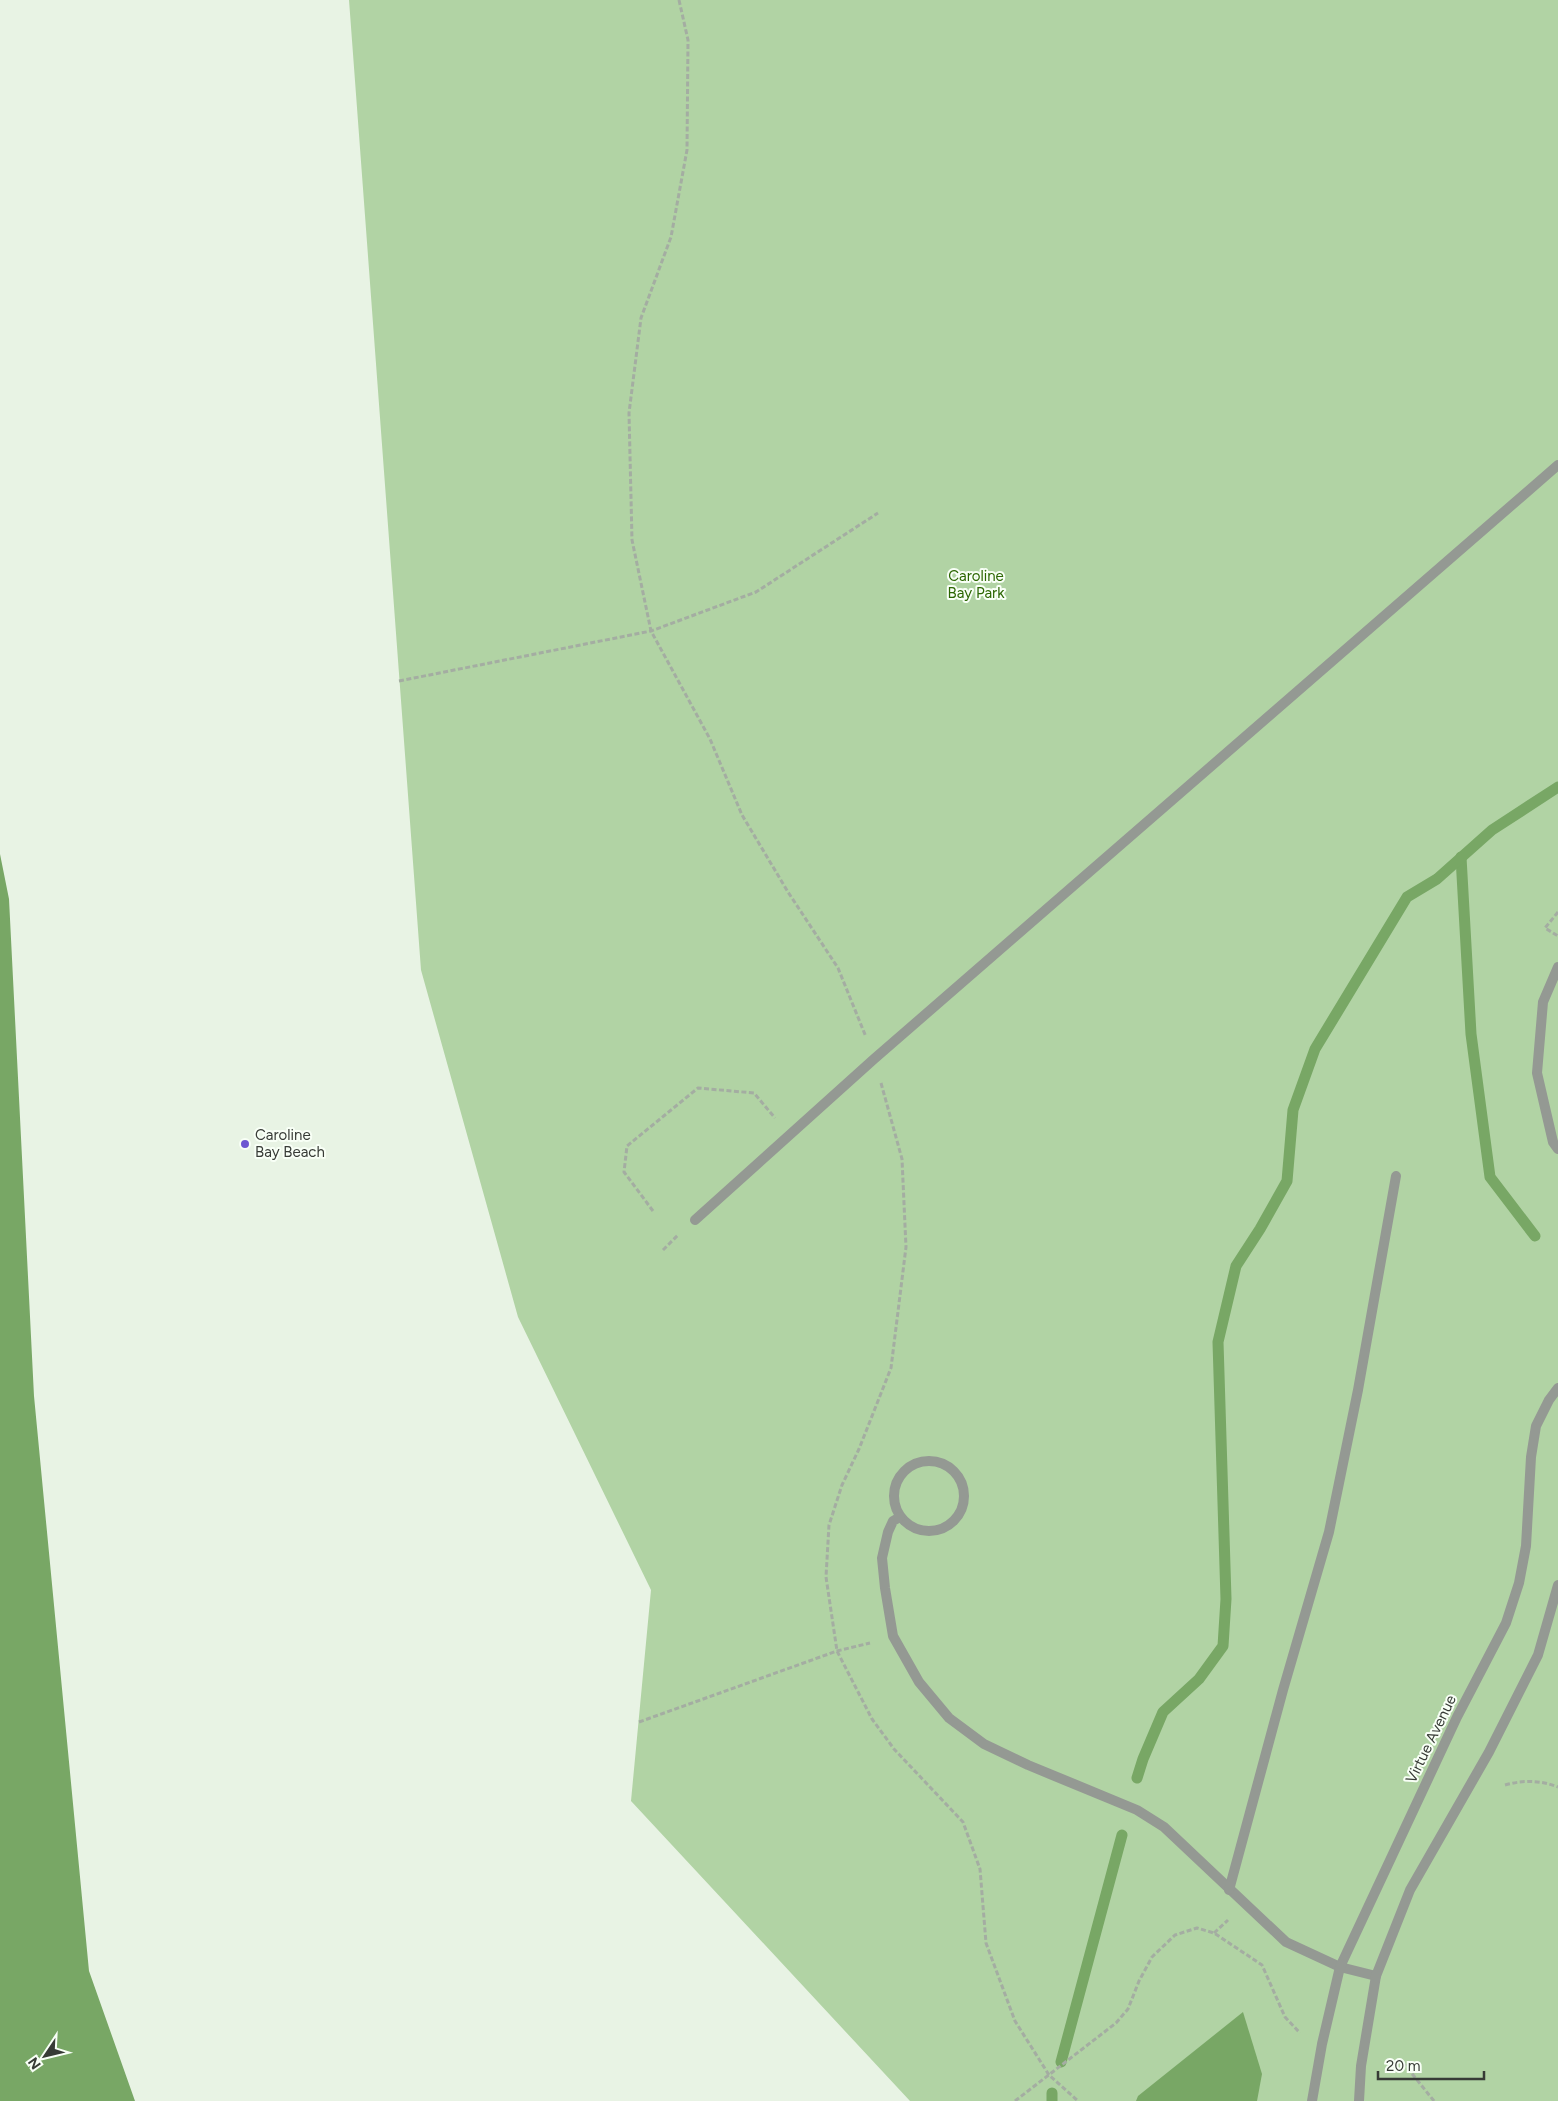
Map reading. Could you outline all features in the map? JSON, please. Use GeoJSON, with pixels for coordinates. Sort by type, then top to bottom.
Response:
{"type":"FeatureCollection","features":[{"type":"Feature","properties":{"kind":"street"},"geometry":{"type":"LineString","coordinates":[[696,1220],[874,1058],[1558,465]]}},
{"type":"Feature","properties":{"kind":"street"},"geometry":{"type":"LineString","coordinates":[[1558,967],[1543,1002],[1537,1073],[1553,1142],[1558,1149]]}},
{"type":"Feature","properties":{"kind":"street"},"geometry":{"type":"LineString","coordinates":[[1229,1890],[1329,1532],[1358,1390],[1396,1176]]}},
{"type":"Feature","properties":{"kind":"street","name":"Virtue Avenue"},"geometry":{"type":"LineString","coordinates":[[1312,2101],[1322,2044],[1340,1967],[1457,1717],[1506,1622],[1519,1583],[1526,1546],[1531,1457],[1536,1426],[1549,1400],[1558,1388]]}},
{"type":"Feature","properties":{"kind":"street"},"geometry":{"type":"LineString","coordinates":[[933,1460],[945,1463],[955,1471],[961,1480],[965,1492],[964,1504],[960,1514],[952,1524],[931,1532],[919,1530],[908,1525],[900,1517],[895,1507],[893,1495],[896,1483],[902,1473],[911,1465],[933,1460]]}},
{"type":"Feature","properties":{"kind":"street"},"geometry":{"type":"LineString","coordinates":[[900,1517],[893,1521],[888,1532],[882,1558],[884,1588],[893,1636],[919,1682],[949,1718],[984,1744],[1028,1766],[1137,1810],[1164,1827],[1286,1942],[1340,1967],[1376,1976]]}},
{"type":"Feature","properties":{"kind":"street"},"geometry":{"type":"LineString","coordinates":[[1359,2101],[1363,2053],[1376,1976],[1410,1890],[1489,1752],[1538,1655],[1558,1585]]}},
{"type":"Feature","properties":{"kind":"path"},"geometry":{"type":"LineString","coordinates":[[679,0],[688,40],[687,150],[671,237],[641,318],[629,413],[632,540],[651,631],[710,739],[742,815],[788,892],[838,968],[874,1058],[902,1159],[906,1247],[891,1368],[859,1449],[842,1485],[829,1525],[826,1576],[838,1651],[872,1720],[894,1749],[963,1822],[980,1869],[986,1943],[1015,2021],[1049,2075],[1078,2101]]}},
{"type":"Feature","properties":{"kind":"path"},"geometry":{"type":"LineString","coordinates":[[399,681],[651,631],[756,592],[878,513]]}},
{"type":"Feature","properties":{"kind":"path"},"geometry":{"type":"LineString","coordinates":[[1558,912],[1545,928],[1558,936]]}},
{"type":"Feature","properties":{"kind":"path"},"geometry":{"type":"LineString","coordinates":[[653,1211],[624,1172],[627,1146],[698,1088],[754,1093],[790,1136]]}},
{"type":"Feature","properties":{"kind":"path"},"geometry":{"type":"LineString","coordinates":[[639,1722],[838,1651],[893,1636]]}},
{"type":"Feature","properties":{"kind":"path"},"geometry":{"type":"LineString","coordinates":[[1504,1785],[1519,1781],[1535,1781],[1558,1787]]}},
{"type":"Feature","properties":{"kind":"path"},"geometry":{"type":"LineString","coordinates":[[1016,2101],[1116,2023],[1128,2009],[1139,1981],[1152,1957],[1175,1936],[1197,1928],[1214,1934],[1262,1966],[1285,2016],[1302,2035],[1322,2044]]}},
{"type":"Feature","properties":{"kind":"path"},"geometry":{"type":"LineString","coordinates":[[1363,2053],[1405,2065],[1434,2101]]}},
{"type":"Feature","properties":{"kind":"green space","name":"Caroline Bay Park"},"geometry":{"type":"Polygon","coordinates":[[[349,0],[1558,0],[1558,2101],[910,2101],[631,1801],[651,1590],[518,1317],[421,970],[349,0]]]}},
{"type":"Feature","properties":{"kind":"shaded area"},"geometry":{"type":"Polygon","coordinates":[[[0,854],[9,899],[34,1396],[89,1971],[135,2101],[0,2101],[0,854]]]}},
{"type":"Feature","properties":{"kind":"shaded area"},"geometry":{"type":"Polygon","coordinates":[[[1243,2012],[1262,2074],[1257,2101],[1136,2101],[1138,2096],[1243,2012]]]}},
{"type":"Feature","properties":{"kind":"waterway"},"geometry":{"type":"LineString","coordinates":[[1137,1778],[1163,1712],[1199,1679],[1223,1646],[1226,1599],[1218,1342],[1236,1266],[1260,1229],[1287,1181],[1293,1110],[1315,1049],[1407,897],[1437,879],[1492,830],[1558,787]]}},
{"type":"Feature","properties":{"kind":"waterway"},"geometry":{"type":"LineString","coordinates":[[1461,857],[1471,1034],[1490,1177],[1535,1236]]}},
{"type":"Feature","properties":{"kind":"waterway"},"geometry":{"type":"LineString","coordinates":[[1061,2062],[1122,1835]]}},
{"type":"Feature","properties":{"kind":"waterway"},"geometry":{"type":"LineString","coordinates":[[1052,2093],[1052,2101]]}},
{"type":"Feature","properties":{"kind":"place","name":"Caroline Bay Beach"},"geometry":{"type":"Point","coordinates":[245,1144]}}]}
